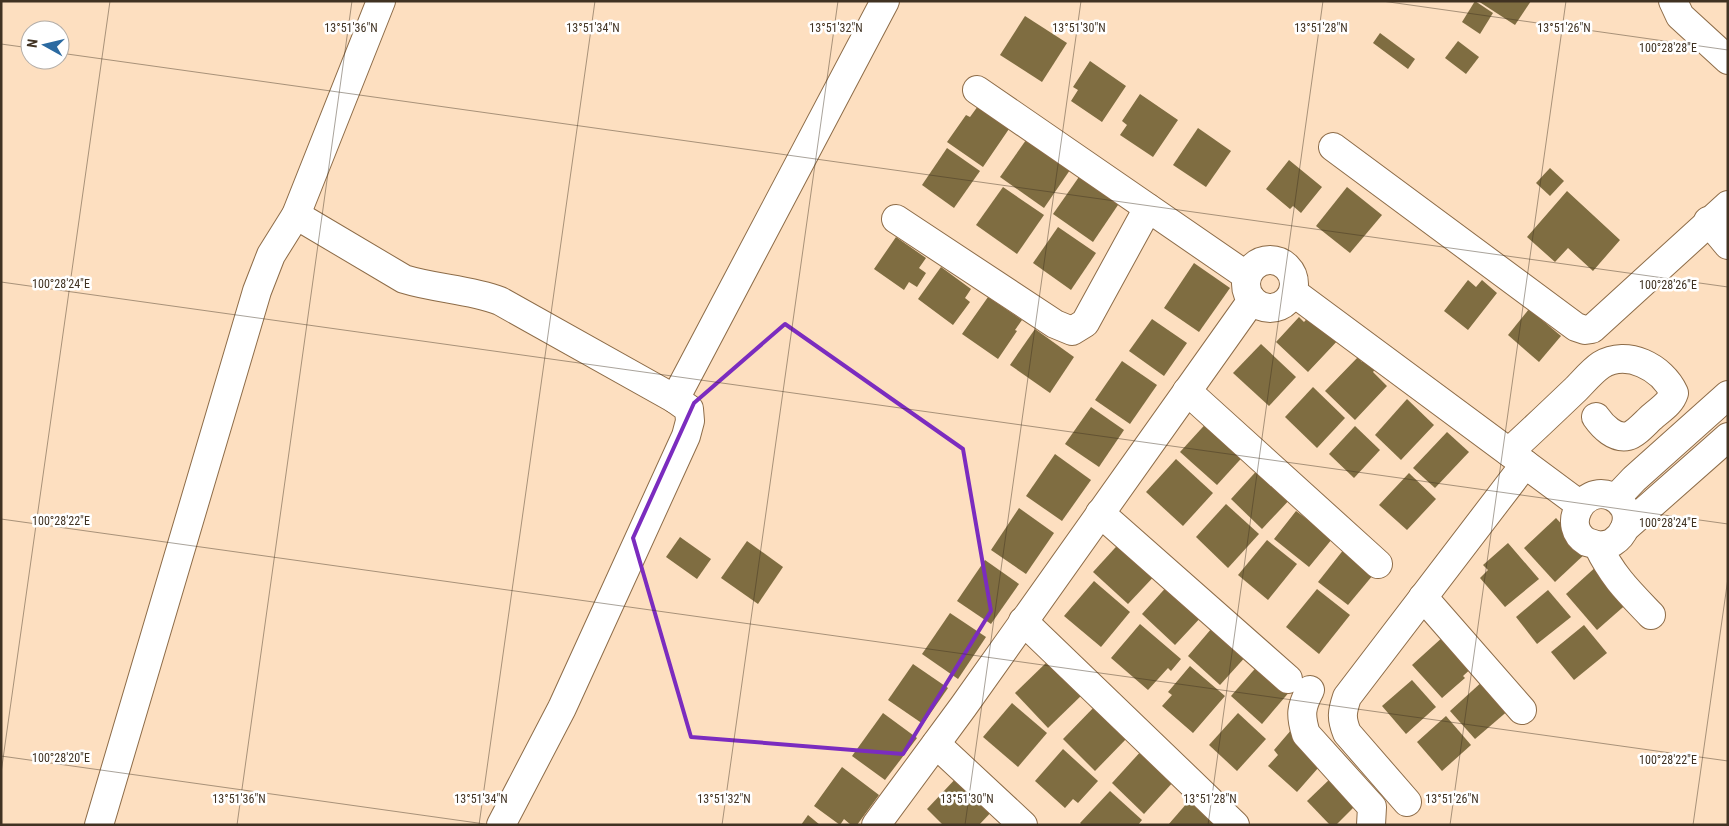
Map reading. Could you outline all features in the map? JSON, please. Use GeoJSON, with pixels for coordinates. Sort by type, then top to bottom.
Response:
{"type":"FeatureCollection","features":[{"type":"Feature","properties":{"kind":"street"},"geometry":{"type":"LineString","coordinates":[[99,825],[257,291],[271,255],[296,215],[381,1]]}},
{"type":"Feature","properties":{"kind":"street"},"geometry":{"type":"LineString","coordinates":[[675,399],[885,1]]}},
{"type":"Feature","properties":{"kind":"street"},"geometry":{"type":"LineString","coordinates":[[1674,1],[1680,16],[1728,60]]}},
{"type":"Feature","properties":{"kind":"street"},"geometry":{"type":"LineString","coordinates":[[876,825],[936,744],[1187,391],[1250,288],[1254,266],[1266,260],[1278,260],[1288,268],[1294,279],[1293,292],[1287,302],[1275,308],[1263,307],[1250,288],[1148,208],[977,90]]}},
{"type":"Feature","properties":{"kind":"street"},"geometry":{"type":"LineString","coordinates":[[1333,146],[1576,327],[1585,330],[1592,329],[1718,213],[1728,245]]}},
{"type":"Feature","properties":{"kind":"street"},"geometry":{"type":"LineString","coordinates":[[896,219],[1055,324],[1072,331],[1084,323],[1148,208]]}},
{"type":"Feature","properties":{"kind":"street"},"geometry":{"type":"LineString","coordinates":[[296,215],[404,279],[476,293],[500,301],[675,399],[689,410],[690,421],[686,436],[562,708],[501,825]]}},
{"type":"Feature","properties":{"kind":"street"},"geometry":{"type":"LineString","coordinates":[[1293,292],[1579,504]]}},
{"type":"Feature","properties":{"kind":"street"},"geometry":{"type":"LineString","coordinates":[[1407,802],[1347,733],[1342,720],[1347,697],[1423,597],[1517,458],[1601,365],[1621,358],[1640,363],[1658,372],[1674,392],[1666,405],[1630,436],[1620,436],[1612,433],[1600,424],[1596,417]]}},
{"type":"Feature","properties":{"kind":"street"},"geometry":{"type":"LineString","coordinates":[[1187,391],[1378,564]]}},
{"type":"Feature","properties":{"kind":"street"},"geometry":{"type":"LineString","coordinates":[[1616,498],[1728,395]]}},
{"type":"Feature","properties":{"kind":"street"},"geometry":{"type":"LineString","coordinates":[[1625,528],[1728,437]]}},
{"type":"Feature","properties":{"kind":"street"},"geometry":{"type":"LineString","coordinates":[[1603,493],[1616,498],[1625,508],[1627,522],[1622,535],[1612,543],[1598,546],[1586,541],[1577,530],[1574,517],[1579,504],[1590,496],[1603,493]]}},
{"type":"Feature","properties":{"kind":"street"},"geometry":{"type":"LineString","coordinates":[[1100,512],[1299,685],[1303,702],[1301,719],[1306,734],[1372,807],[1372,825]]}},
{"type":"Feature","properties":{"kind":"street"},"geometry":{"type":"LineString","coordinates":[[1598,546],[1618,582],[1651,615]]}},
{"type":"Feature","properties":{"kind":"street"},"geometry":{"type":"LineString","coordinates":[[1423,597],[1522,710]]}},
{"type":"Feature","properties":{"kind":"street"},"geometry":{"type":"LineString","coordinates":[[1024,621],[1235,825]]}},
{"type":"Feature","properties":{"kind":"street"},"geometry":{"type":"LineString","coordinates":[[936,744],[1022,825]]}},
{"type":"Feature","properties":{"kind":"highlighted area"},"geometry":{"type":"Polygon","coordinates":[[[785,324],[963,449],[991,611],[903,754],[691,737],[633,538],[694,403],[785,324]]]}},
{"type":"Feature","properties":{"kind":"building"},"geometry":{"type":"Polygon","coordinates":[[[1475,1],[1493,13],[1480,34],[1462,22],[1475,1]]]}},
{"type":"Feature","properties":{"kind":"building"},"geometry":{"type":"Polygon","coordinates":[[[1478,1],[1531,1],[1515,25],[1478,1]]]}},
{"type":"Feature","properties":{"kind":"building"},"geometry":{"type":"Polygon","coordinates":[[[1025,16],[1067,43],[1042,82],[1000,55],[1025,16]]]}},
{"type":"Feature","properties":{"kind":"building"},"geometry":{"type":"Polygon","coordinates":[[[1380,33],[1415,59],[1408,69],[1373,43],[1380,33]]]}},
{"type":"Feature","properties":{"kind":"building"},"geometry":{"type":"Polygon","coordinates":[[[1458,41],[1479,57],[1466,74],[1445,58],[1458,41]]]}},
{"type":"Feature","properties":{"kind":"building"},"geometry":{"type":"Polygon","coordinates":[[[1090,61],[1126,86],[1102,122],[1071,101],[1078,90],[1073,87],[1090,61]]]}},
{"type":"Feature","properties":{"kind":"building"},"geometry":{"type":"Polygon","coordinates":[[[1140,94],[1178,120],[1153,157],[1120,135],[1127,125],[1122,121],[1140,94]]]}},
{"type":"Feature","properties":{"kind":"building"},"geometry":{"type":"Polygon","coordinates":[[[978,106],[1011,126],[983,167],[947,142],[966,115],[970,117],[978,106]]]}},
{"type":"Feature","properties":{"kind":"building"},"geometry":{"type":"Polygon","coordinates":[[[1198,128],[1231,151],[1206,187],[1173,165],[1198,128]]]}},
{"type":"Feature","properties":{"kind":"building"},"geometry":{"type":"Polygon","coordinates":[[[1026,140],[1070,170],[1044,208],[1000,177],[1026,140]]]}},
{"type":"Feature","properties":{"kind":"building"},"geometry":{"type":"Polygon","coordinates":[[[947,148],[980,171],[954,208],[922,185],[947,148]]]}},
{"type":"Feature","properties":{"kind":"building"},"geometry":{"type":"Polygon","coordinates":[[[1289,160],[1322,187],[1301,213],[1293,206],[1290,209],[1266,189],[1289,160]]]}},
{"type":"Feature","properties":{"kind":"building"},"geometry":{"type":"Polygon","coordinates":[[[1550,168],[1564,181],[1550,196],[1536,183],[1550,168]]]}},
{"type":"Feature","properties":{"kind":"building"},"geometry":{"type":"Polygon","coordinates":[[[1081,174],[1120,202],[1093,242],[1053,214],[1081,174]]]}},
{"type":"Feature","properties":{"kind":"building"},"geometry":{"type":"Polygon","coordinates":[[[1003,187],[1044,215],[1017,254],[976,225],[1003,187]]]}},
{"type":"Feature","properties":{"kind":"building"},"geometry":{"type":"Polygon","coordinates":[[[1347,187],[1382,215],[1350,253],[1316,226],[1347,187]]]}},
{"type":"Feature","properties":{"kind":"building"},"geometry":{"type":"Polygon","coordinates":[[[1567,191],[1620,240],[1593,271],[1568,248],[1555,262],[1527,237],[1567,191]]]}},
{"type":"Feature","properties":{"kind":"building"},"geometry":{"type":"Polygon","coordinates":[[[1058,227],[1096,253],[1071,290],[1033,263],[1058,227]]]}},
{"type":"Feature","properties":{"kind":"building"},"geometry":{"type":"Polygon","coordinates":[[[896,237],[926,258],[919,268],[926,273],[917,287],[909,282],[904,290],[874,269],[896,237]]]}},
{"type":"Feature","properties":{"kind":"building"},"geometry":{"type":"Polygon","coordinates":[[[1194,263],[1230,288],[1199,332],[1164,308],[1194,263]]]}},
{"type":"Feature","properties":{"kind":"building"},"geometry":{"type":"Polygon","coordinates":[[[941,267],[971,289],[965,298],[970,302],[953,325],[918,299],[941,267]]]}},
{"type":"Feature","properties":{"kind":"building"},"geometry":{"type":"Polygon","coordinates":[[[1468,280],[1476,287],[1482,280],[1497,293],[1468,330],[1444,311],[1468,280]]]}},
{"type":"Feature","properties":{"kind":"building"},"geometry":{"type":"Polygon","coordinates":[[[988,297],[1022,320],[1015,330],[1017,331],[998,359],[962,334],[988,297]]]}},
{"type":"Feature","properties":{"kind":"building"},"geometry":{"type":"Polygon","coordinates":[[[1529,309],[1561,336],[1539,362],[1508,335],[1529,309]]]}},
{"type":"Feature","properties":{"kind":"building"},"geometry":{"type":"Polygon","coordinates":[[[1314,311],[1341,337],[1308,372],[1276,342],[1299,317],[1304,322],[1314,311]]]}},
{"type":"Feature","properties":{"kind":"building"},"geometry":{"type":"Polygon","coordinates":[[[1152,319],[1187,343],[1164,376],[1129,351],[1152,319]]]}},
{"type":"Feature","properties":{"kind":"building"},"geometry":{"type":"Polygon","coordinates":[[[1035,329],[1074,357],[1050,393],[1010,365],[1035,329]]]}},
{"type":"Feature","properties":{"kind":"building"},"geometry":{"type":"Polygon","coordinates":[[[1261,344],[1296,377],[1269,406],[1233,373],[1261,344]]]}},
{"type":"Feature","properties":{"kind":"building"},"geometry":{"type":"Polygon","coordinates":[[[1358,357],[1362,362],[1365,358],[1376,368],[1373,372],[1387,386],[1355,420],[1325,391],[1358,357]]]}},
{"type":"Feature","properties":{"kind":"building"},"geometry":{"type":"Polygon","coordinates":[[[1122,361],[1157,385],[1130,424],[1095,400],[1122,361]]]}},
{"type":"Feature","properties":{"kind":"building"},"geometry":{"type":"Polygon","coordinates":[[[1313,387],[1345,418],[1317,448],[1285,417],[1313,387]]]}},
{"type":"Feature","properties":{"kind":"building"},"geometry":{"type":"Polygon","coordinates":[[[1407,399],[1434,425],[1401,460],[1375,435],[1407,399]]]}},
{"type":"Feature","properties":{"kind":"building"},"geometry":{"type":"Polygon","coordinates":[[[1091,407],[1124,430],[1099,467],[1065,444],[1091,407]]]}},
{"type":"Feature","properties":{"kind":"building"},"geometry":{"type":"Polygon","coordinates":[[[1211,418],[1248,451],[1217,485],[1180,452],[1211,418]]]}},
{"type":"Feature","properties":{"kind":"building"},"geometry":{"type":"Polygon","coordinates":[[[1355,426],[1380,450],[1354,478],[1329,454],[1355,426]]]}},
{"type":"Feature","properties":{"kind":"building"},"geometry":{"type":"Polygon","coordinates":[[[1447,432],[1469,452],[1435,488],[1413,468],[1447,432]]]}},
{"type":"Feature","properties":{"kind":"building"},"geometry":{"type":"Polygon","coordinates":[[[1055,454],[1091,480],[1062,521],[1026,496],[1055,454]]]}},
{"type":"Feature","properties":{"kind":"building"},"geometry":{"type":"Polygon","coordinates":[[[1176,459],[1213,493],[1183,526],[1146,492],[1176,459]]]}},
{"type":"Feature","properties":{"kind":"building"},"geometry":{"type":"Polygon","coordinates":[[[1261,466],[1293,496],[1262,529],[1231,499],[1261,466]]]}},
{"type":"Feature","properties":{"kind":"building"},"geometry":{"type":"Polygon","coordinates":[[[1409,473],[1436,499],[1407,530],[1379,505],[1409,473]]]}},
{"type":"Feature","properties":{"kind":"building"},"geometry":{"type":"Polygon","coordinates":[[[1226,504],[1259,534],[1228,568],[1196,537],[1226,504]]]}},
{"type":"Feature","properties":{"kind":"building"},"geometry":{"type":"Polygon","coordinates":[[[1019,508],[1054,533],[1026,574],[991,550],[1019,508]]]}},
{"type":"Feature","properties":{"kind":"building"},"geometry":{"type":"Polygon","coordinates":[[[1296,511],[1311,522],[1316,516],[1337,533],[1309,567],[1274,539],[1296,511]]]}},
{"type":"Feature","properties":{"kind":"building"},"geometry":{"type":"Polygon","coordinates":[[[1556,518],[1587,552],[1555,582],[1524,548],[1556,518]]]}},
{"type":"Feature","properties":{"kind":"building"},"geometry":{"type":"Polygon","coordinates":[[[680,537],[711,559],[697,579],[666,557],[680,537]]]}},
{"type":"Feature","properties":{"kind":"building"},"geometry":{"type":"Polygon","coordinates":[[[1125,537],[1160,570],[1128,604],[1093,572],[1125,537]]]}},
{"type":"Feature","properties":{"kind":"building"},"geometry":{"type":"Polygon","coordinates":[[[1267,540],[1297,564],[1268,600],[1238,575],[1267,540]]]}},
{"type":"Feature","properties":{"kind":"building"},"geometry":{"type":"Polygon","coordinates":[[[747,541],[783,567],[758,604],[721,578],[747,541]]]}},
{"type":"Feature","properties":{"kind":"building"},"geometry":{"type":"Polygon","coordinates":[[[1508,543],[1539,579],[1505,607],[1480,578],[1488,570],[1483,565],[1508,543]]]}},
{"type":"Feature","properties":{"kind":"building"},"geometry":{"type":"Polygon","coordinates":[[[1348,544],[1378,569],[1348,605],[1318,582],[1348,544]]]}},
{"type":"Feature","properties":{"kind":"building"},"geometry":{"type":"Polygon","coordinates":[[[985,560],[1019,584],[991,624],[957,601],[985,560]]]}},
{"type":"Feature","properties":{"kind":"building"},"geometry":{"type":"Polygon","coordinates":[[[1598,565],[1630,601],[1597,630],[1566,594],[1598,565]]]}},
{"type":"Feature","properties":{"kind":"building"},"geometry":{"type":"Polygon","coordinates":[[[1094,581],[1130,612],[1101,647],[1064,616],[1094,581]]]}},
{"type":"Feature","properties":{"kind":"building"},"geometry":{"type":"Polygon","coordinates":[[[1170,583],[1204,614],[1175,645],[1142,614],[1170,583]]]}},
{"type":"Feature","properties":{"kind":"building"},"geometry":{"type":"Polygon","coordinates":[[[1317,589],[1350,615],[1319,654],[1286,627],[1317,589]]]}},
{"type":"Feature","properties":{"kind":"building"},"geometry":{"type":"Polygon","coordinates":[[[1548,590],[1571,617],[1537,644],[1516,617],[1548,590]]]}},
{"type":"Feature","properties":{"kind":"building"},"geometry":{"type":"Polygon","coordinates":[[[950,613],[986,637],[958,679],[922,654],[950,613]]]}},
{"type":"Feature","properties":{"kind":"building"},"geometry":{"type":"Polygon","coordinates":[[[1218,621],[1248,654],[1220,685],[1188,656],[1218,621]]]}},
{"type":"Feature","properties":{"kind":"building"},"geometry":{"type":"Polygon","coordinates":[[[1140,624],[1181,659],[1171,671],[1168,668],[1148,690],[1111,658],[1140,624]]]}},
{"type":"Feature","properties":{"kind":"building"},"geometry":{"type":"Polygon","coordinates":[[[1584,625],[1607,653],[1574,680],[1551,652],[1584,625]]]}},
{"type":"Feature","properties":{"kind":"building"},"geometry":{"type":"Polygon","coordinates":[[[1444,636],[1475,665],[1463,676],[1465,678],[1442,698],[1412,665],[1444,636]]]}},
{"type":"Feature","properties":{"kind":"building"},"geometry":{"type":"Polygon","coordinates":[[[1048,661],[1085,692],[1048,728],[1015,693],[1048,661]]]}},
{"type":"Feature","properties":{"kind":"building"},"geometry":{"type":"Polygon","coordinates":[[[1260,663],[1291,690],[1262,724],[1231,696],[1260,663]]]}},
{"type":"Feature","properties":{"kind":"building"},"geometry":{"type":"Polygon","coordinates":[[[913,664],[948,688],[923,724],[888,700],[913,664]]]}},
{"type":"Feature","properties":{"kind":"building"},"geometry":{"type":"Polygon","coordinates":[[[1190,666],[1225,696],[1193,733],[1162,706],[1172,695],[1168,692],[1190,666]]]}},
{"type":"Feature","properties":{"kind":"building"},"geometry":{"type":"Polygon","coordinates":[[[1412,680],[1436,707],[1406,734],[1382,706],[1412,680]]]}},
{"type":"Feature","properties":{"kind":"building"},"geometry":{"type":"Polygon","coordinates":[[[1484,680],[1510,709],[1475,739],[1450,711],[1484,680]]]}},
{"type":"Feature","properties":{"kind":"building"},"geometry":{"type":"Polygon","coordinates":[[[1012,703],[1047,733],[1018,767],[983,737],[1012,703]]]}},
{"type":"Feature","properties":{"kind":"building"},"geometry":{"type":"Polygon","coordinates":[[[1098,703],[1129,736],[1095,771],[1063,739],[1098,703]]]}},
{"type":"Feature","properties":{"kind":"building"},"geometry":{"type":"Polygon","coordinates":[[[883,713],[917,738],[885,780],[852,756],[883,713]]]}},
{"type":"Feature","properties":{"kind":"building"},"geometry":{"type":"Polygon","coordinates":[[[1238,713],[1266,739],[1237,771],[1209,745],[1238,713]]]}},
{"type":"Feature","properties":{"kind":"building"},"geometry":{"type":"Polygon","coordinates":[[[1446,716],[1471,745],[1442,771],[1417,742],[1446,716]]]}},
{"type":"Feature","properties":{"kind":"building"},"geometry":{"type":"Polygon","coordinates":[[[1292,729],[1326,759],[1297,792],[1268,766],[1278,755],[1274,750],[1292,729]]]}},
{"type":"Feature","properties":{"kind":"building"},"geometry":{"type":"Polygon","coordinates":[[[1063,749],[1098,781],[1078,803],[1073,799],[1065,808],[1035,781],[1063,749]]]}},
{"type":"Feature","properties":{"kind":"building"},"geometry":{"type":"Polygon","coordinates":[[[1143,749],[1175,780],[1144,814],[1112,783],[1143,749]]]}},
{"type":"Feature","properties":{"kind":"building"},"geometry":{"type":"Polygon","coordinates":[[[842,767],[879,795],[857,825],[851,825],[844,819],[840,825],[814,806],[842,767]]]}},
{"type":"Feature","properties":{"kind":"building"},"geometry":{"type":"Polygon","coordinates":[[[959,775],[995,808],[979,825],[943,825],[927,809],[959,775]]]}},
{"type":"Feature","properties":{"kind":"building"},"geometry":{"type":"Polygon","coordinates":[[[1333,776],[1359,802],[1336,825],[1330,825],[1307,801],[1333,776]]]}},
{"type":"Feature","properties":{"kind":"building"},"geometry":{"type":"Polygon","coordinates":[[[1110,791],[1142,820],[1138,825],[1082,825],[1080,823],[1110,791]]]}},
{"type":"Feature","properties":{"kind":"building"},"geometry":{"type":"Polygon","coordinates":[[[1194,795],[1220,825],[1168,825],[1194,795]]]}},
{"type":"Feature","properties":{"kind":"building"},"geometry":{"type":"Polygon","coordinates":[[[808,815],[820,825],[801,825],[808,815]]]}}]}
